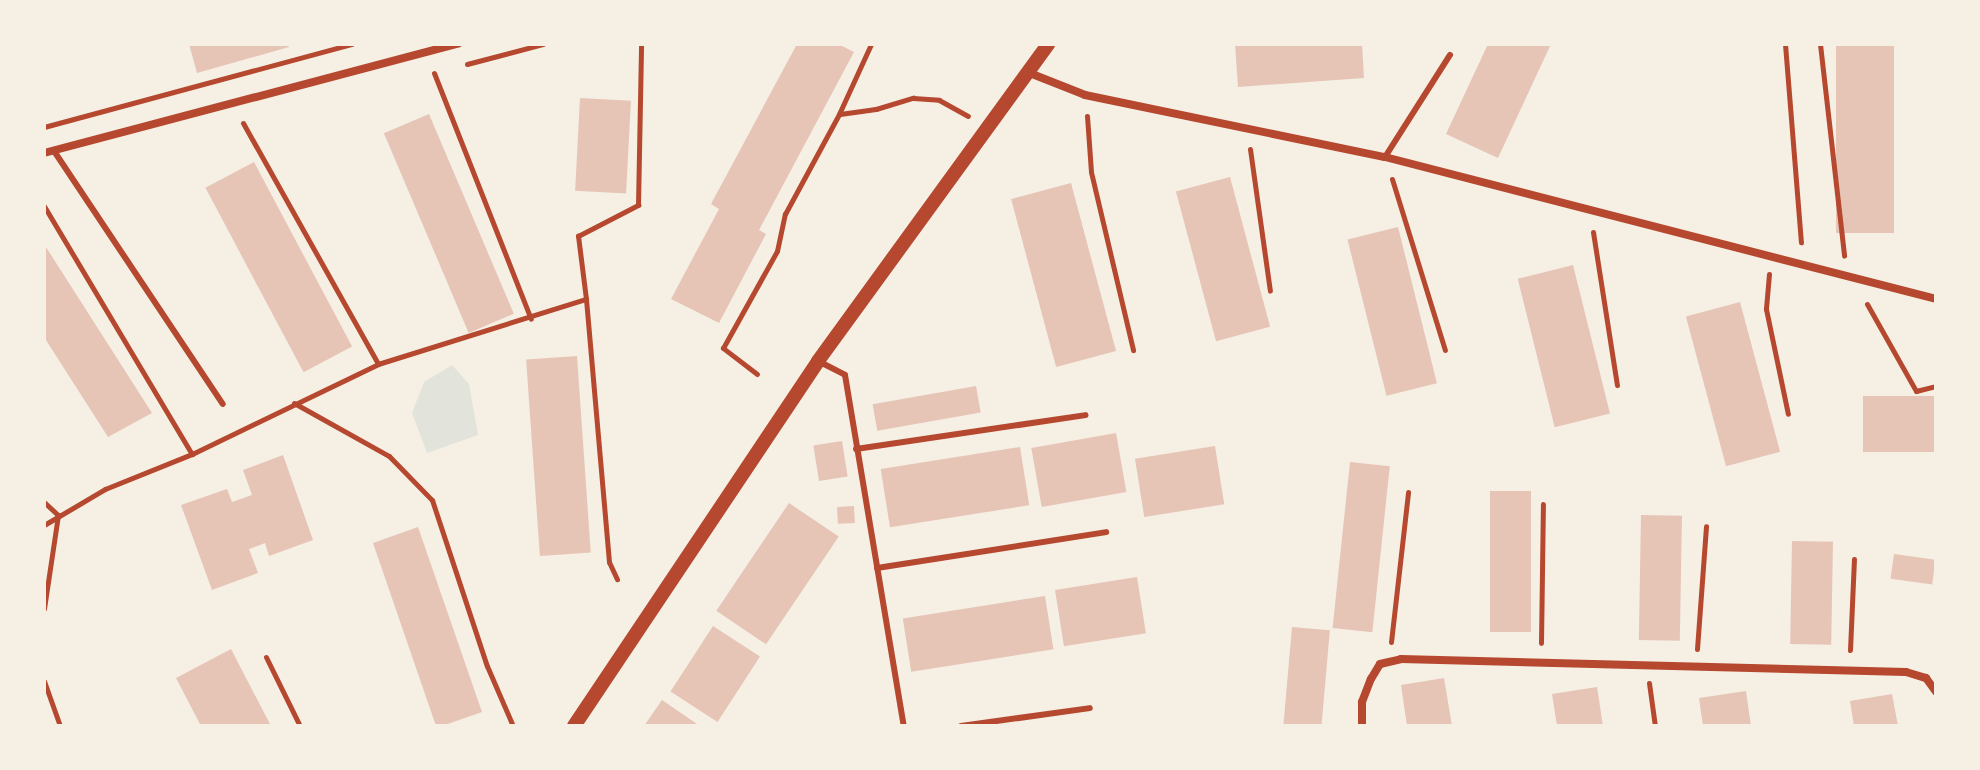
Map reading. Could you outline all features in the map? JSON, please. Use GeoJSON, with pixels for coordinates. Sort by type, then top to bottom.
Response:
{"type":"FeatureCollection","features":[{"type":"Feature","properties":{"kind":"street"},"geometry":{"type":"LineString","coordinates":[[49,152],[458,44]]}},
{"type":"Feature","properties":{"kind":"street"},"geometry":{"type":"LineString","coordinates":[[574,726],[818,361],[1048,44]]}},
{"type":"Feature","properties":{"kind":"street"},"geometry":{"type":"LineString","coordinates":[[1027,72],[1085,95],[1385,157],[1936,299]]}},
{"type":"Feature","properties":{"kind":"street"},"geometry":{"type":"LineString","coordinates":[[1362,726],[1362,702],[1371,679],[1380,664],[1389,662],[1906,672],[1926,678],[1936,692]]}},
{"type":"Feature","properties":{"kind":"lane"},"geometry":{"type":"LineString","coordinates":[[1385,157],[1450,55]]}},
{"type":"Feature","properties":{"kind":"lane"},"geometry":{"type":"LineString","coordinates":[[49,152],[223,404]]}},
{"type":"Feature","properties":{"kind":"lane"},"geometry":{"type":"LineString","coordinates":[[818,361],[845,375],[904,726]]}},
{"type":"Feature","properties":{"kind":"lane"},"geometry":{"type":"LineString","coordinates":[[856,449],[1085,415]]}},
{"type":"Feature","properties":{"kind":"lane"},"geometry":{"type":"LineString","coordinates":[[877,568],[1106,532]]}},
{"type":"Feature","properties":{"kind":"lane"},"geometry":{"type":"LineString","coordinates":[[961,726],[1090,708]]}},
{"type":"Feature","properties":{"kind":"path"},"geometry":{"type":"LineString","coordinates":[[44,127],[352,44]]}},
{"type":"Feature","properties":{"kind":"path"},"geometry":{"type":"LineString","coordinates":[[617,579],[609,562],[578,236],[638,205],[641,44]]}},
{"type":"Feature","properties":{"kind":"path"},"geometry":{"type":"LineString","coordinates":[[757,374],[723,348],[777,251],[785,214],[839,114],[871,44]]}},
{"type":"Feature","properties":{"kind":"path"},"geometry":{"type":"LineString","coordinates":[[1785,44],[1803,266]]}},
{"type":"Feature","properties":{"kind":"path"},"geometry":{"type":"LineString","coordinates":[[1820,44],[1850,278],[1916,391],[1936,386]]}},
{"type":"Feature","properties":{"kind":"path"},"geometry":{"type":"LineString","coordinates":[[434,73],[531,319]]}},
{"type":"Feature","properties":{"kind":"path"},"geometry":{"type":"LineString","coordinates":[[1085,95],[1091,172],[1133,350]]}},
{"type":"Feature","properties":{"kind":"path"},"geometry":{"type":"LineString","coordinates":[[839,114],[876,109],[913,98],[939,100],[987,128]]}},
{"type":"Feature","properties":{"kind":"path"},"geometry":{"type":"LineString","coordinates":[[243,123],[378,364]]}},
{"type":"Feature","properties":{"kind":"path"},"geometry":{"type":"LineString","coordinates":[[1247,129],[1270,291]]}},
{"type":"Feature","properties":{"kind":"path"},"geometry":{"type":"LineString","coordinates":[[1385,157],[1445,350]]}},
{"type":"Feature","properties":{"kind":"path"},"geometry":{"type":"LineString","coordinates":[[44,206],[192,454]]}},
{"type":"Feature","properties":{"kind":"path"},"geometry":{"type":"LineString","coordinates":[[1589,210],[1617,385]]}},
{"type":"Feature","properties":{"kind":"path"},"geometry":{"type":"LineString","coordinates":[[1771,258],[1766,309],[1788,414]]}},
{"type":"Feature","properties":{"kind":"path"},"geometry":{"type":"LineString","coordinates":[[44,525],[105,489],[192,454],[293,402],[378,364],[531,319],[586,299]]}},
{"type":"Feature","properties":{"kind":"path"},"geometry":{"type":"LineString","coordinates":[[293,402],[389,456],[432,500],[487,666],[513,726]]}},
{"type":"Feature","properties":{"kind":"path"},"geometry":{"type":"LineString","coordinates":[[1389,662],[1408,492]]}},
{"type":"Feature","properties":{"kind":"path"},"geometry":{"type":"LineString","coordinates":[[44,502],[58,515]]}},
{"type":"Feature","properties":{"kind":"path"},"geometry":{"type":"LineString","coordinates":[[1541,664],[1543,504]]}},
{"type":"Feature","properties":{"kind":"path"},"geometry":{"type":"LineString","coordinates":[[44,609],[58,515]]}},
{"type":"Feature","properties":{"kind":"path"},"geometry":{"type":"LineString","coordinates":[[1696,669],[1706,526]]}},
{"type":"Feature","properties":{"kind":"path"},"geometry":{"type":"LineString","coordinates":[[1849,671],[1854,559]]}},
{"type":"Feature","properties":{"kind":"path"},"geometry":{"type":"LineString","coordinates":[[266,657],[300,726]]}},
{"type":"Feature","properties":{"kind":"path"},"geometry":{"type":"LineString","coordinates":[[1646,668],[1655,726]]}},
{"type":"Feature","properties":{"kind":"path"},"geometry":{"type":"LineString","coordinates":[[44,681],[60,726]]}},
{"type":"Feature","properties":{"kind":"shaded area"},"geometry":{"type":"Polygon","coordinates":[[[452,365],[469,384],[478,435],[427,453],[412,413],[424,382],[452,365]]]}},
{"type":"Feature","properties":{"kind":"building"},"geometry":{"type":"Polygon","coordinates":[[[189,44],[288,44],[289,47],[197,73],[189,44]]]}},
{"type":"Feature","properties":{"kind":"building"},"geometry":{"type":"Polygon","coordinates":[[[797,44],[838,44],[854,52],[759,230],[766,234],[719,323],[671,299],[719,209],[711,204],[797,44]]]}},
{"type":"Feature","properties":{"kind":"building"},"geometry":{"type":"Polygon","coordinates":[[[1235,44],[1362,44],[1364,78],[1238,87],[1235,44]]]}},
{"type":"Feature","properties":{"kind":"building"},"geometry":{"type":"Polygon","coordinates":[[[1488,44],[1551,44],[1498,158],[1446,134],[1488,44]]]}},
{"type":"Feature","properties":{"kind":"building"},"geometry":{"type":"Polygon","coordinates":[[[1836,44],[1894,44],[1894,233],[1836,233],[1836,44]]]}},
{"type":"Feature","properties":{"kind":"building"},"geometry":{"type":"Polygon","coordinates":[[[580,98],[631,101],[626,194],[575,191],[580,98]]]}},
{"type":"Feature","properties":{"kind":"building"},"geometry":{"type":"Polygon","coordinates":[[[429,114],[514,314],[469,333],[384,133],[429,114]]]}},
{"type":"Feature","properties":{"kind":"building"},"geometry":{"type":"Polygon","coordinates":[[[254,162],[352,347],[304,372],[205,188],[254,162]]]}},
{"type":"Feature","properties":{"kind":"building"},"geometry":{"type":"Polygon","coordinates":[[[1230,177],[1270,327],[1216,341],[1176,191],[1230,177]]]}},
{"type":"Feature","properties":{"kind":"building"},"geometry":{"type":"Polygon","coordinates":[[[1071,183],[1116,351],[1056,367],[1011,199],[1071,183]]]}},
{"type":"Feature","properties":{"kind":"building"},"geometry":{"type":"Polygon","coordinates":[[[1398,227],[1437,383],[1386,396],[1348,240],[1398,227]]]}},
{"type":"Feature","properties":{"kind":"building"},"geometry":{"type":"Polygon","coordinates":[[[44,244],[152,413],[108,437],[44,337],[44,244]]]}},
{"type":"Feature","properties":{"kind":"building"},"geometry":{"type":"Polygon","coordinates":[[[1573,265],[1610,413],[1555,427],[1518,279],[1573,265]]]}},
{"type":"Feature","properties":{"kind":"building"},"geometry":{"type":"Polygon","coordinates":[[[1740,302],[1780,452],[1726,466],[1686,316],[1740,302]]]}},
{"type":"Feature","properties":{"kind":"building"},"geometry":{"type":"Polygon","coordinates":[[[577,356],[591,553],[540,556],[526,360],[577,356]]]}},
{"type":"Feature","properties":{"kind":"building"},"geometry":{"type":"Polygon","coordinates":[[[976,386],[981,413],[877,431],[873,404],[976,386]]]}},
{"type":"Feature","properties":{"kind":"building"},"geometry":{"type":"Polygon","coordinates":[[[1863,396],[1936,396],[1936,452],[1863,452],[1863,396]]]}},
{"type":"Feature","properties":{"kind":"building"},"geometry":{"type":"Polygon","coordinates":[[[1116,433],[1126,492],[1042,507],[1031,448],[1116,433]]]}},
{"type":"Feature","properties":{"kind":"building"},"geometry":{"type":"Polygon","coordinates":[[[842,441],[848,477],[819,481],[813,446],[842,441]]]}},
{"type":"Feature","properties":{"kind":"building"},"geometry":{"type":"Polygon","coordinates":[[[1215,446],[1224,504],[1144,517],[1135,459],[1215,446]]]}},
{"type":"Feature","properties":{"kind":"building"},"geometry":{"type":"Polygon","coordinates":[[[1020,447],[1029,505],[890,527],[881,469],[1020,447]]]}},
{"type":"Feature","properties":{"kind":"building"},"geometry":{"type":"Polygon","coordinates":[[[283,455],[313,540],[269,556],[265,543],[249,549],[258,573],[212,590],[181,505],[227,489],[232,502],[252,495],[243,470],[283,455]]]}},
{"type":"Feature","properties":{"kind":"building"},"geometry":{"type":"Polygon","coordinates":[[[1350,462],[1390,466],[1372,632],[1333,628],[1350,462]]]}},
{"type":"Feature","properties":{"kind":"building"},"geometry":{"type":"Polygon","coordinates":[[[1490,491],[1531,491],[1531,632],[1490,632],[1490,491]]]}},
{"type":"Feature","properties":{"kind":"building"},"geometry":{"type":"Polygon","coordinates":[[[789,503],[839,537],[766,644],[716,611],[789,503]]]}},
{"type":"Feature","properties":{"kind":"building"},"geometry":{"type":"Polygon","coordinates":[[[854,506],[855,523],[838,524],[837,507],[854,506]]]}},
{"type":"Feature","properties":{"kind":"building"},"geometry":{"type":"Polygon","coordinates":[[[1641,515],[1682,516],[1680,641],[1639,640],[1641,515]]]}},
{"type":"Feature","properties":{"kind":"building"},"geometry":{"type":"Polygon","coordinates":[[[418,527],[482,712],[442,726],[436,726],[373,543],[418,527]]]}},
{"type":"Feature","properties":{"kind":"building"},"geometry":{"type":"Polygon","coordinates":[[[1792,541],[1833,542],[1831,645],[1790,644],[1792,541]]]}},
{"type":"Feature","properties":{"kind":"building"},"geometry":{"type":"Polygon","coordinates":[[[1894,554],[1936,560],[1932,585],[1891,579],[1894,554]]]}},
{"type":"Feature","properties":{"kind":"building"},"geometry":{"type":"Polygon","coordinates":[[[1137,577],[1146,633],[1064,646],[1055,590],[1137,577]]]}},
{"type":"Feature","properties":{"kind":"building"},"geometry":{"type":"Polygon","coordinates":[[[1045,596],[1053,649],[911,672],[903,619],[1045,596]]]}},
{"type":"Feature","properties":{"kind":"building"},"geometry":{"type":"Polygon","coordinates":[[[713,626],[760,656],[717,722],[671,691],[713,626]]]}},
{"type":"Feature","properties":{"kind":"building"},"geometry":{"type":"Polygon","coordinates":[[[1292,627],[1330,630],[1321,726],[1283,726],[1292,627]]]}},
{"type":"Feature","properties":{"kind":"building"},"geometry":{"type":"Polygon","coordinates":[[[231,649],[271,726],[201,726],[176,678],[231,649]]]}},
{"type":"Feature","properties":{"kind":"building"},"geometry":{"type":"Polygon","coordinates":[[[1444,678],[1452,726],[1407,726],[1401,685],[1444,678]]]}},
{"type":"Feature","properties":{"kind":"building"},"geometry":{"type":"Polygon","coordinates":[[[1597,687],[1603,726],[1557,726],[1552,694],[1597,687]]]}},
{"type":"Feature","properties":{"kind":"building"},"geometry":{"type":"Polygon","coordinates":[[[1746,691],[1751,726],[1703,726],[1699,698],[1746,691]]]}},
{"type":"Feature","properties":{"kind":"building"},"geometry":{"type":"Polygon","coordinates":[[[1892,694],[1898,726],[1854,726],[1850,701],[1892,694]]]}},
{"type":"Feature","properties":{"kind":"building"},"geometry":{"type":"Polygon","coordinates":[[[662,700],[700,726],[644,726],[662,700]]]}}]}
